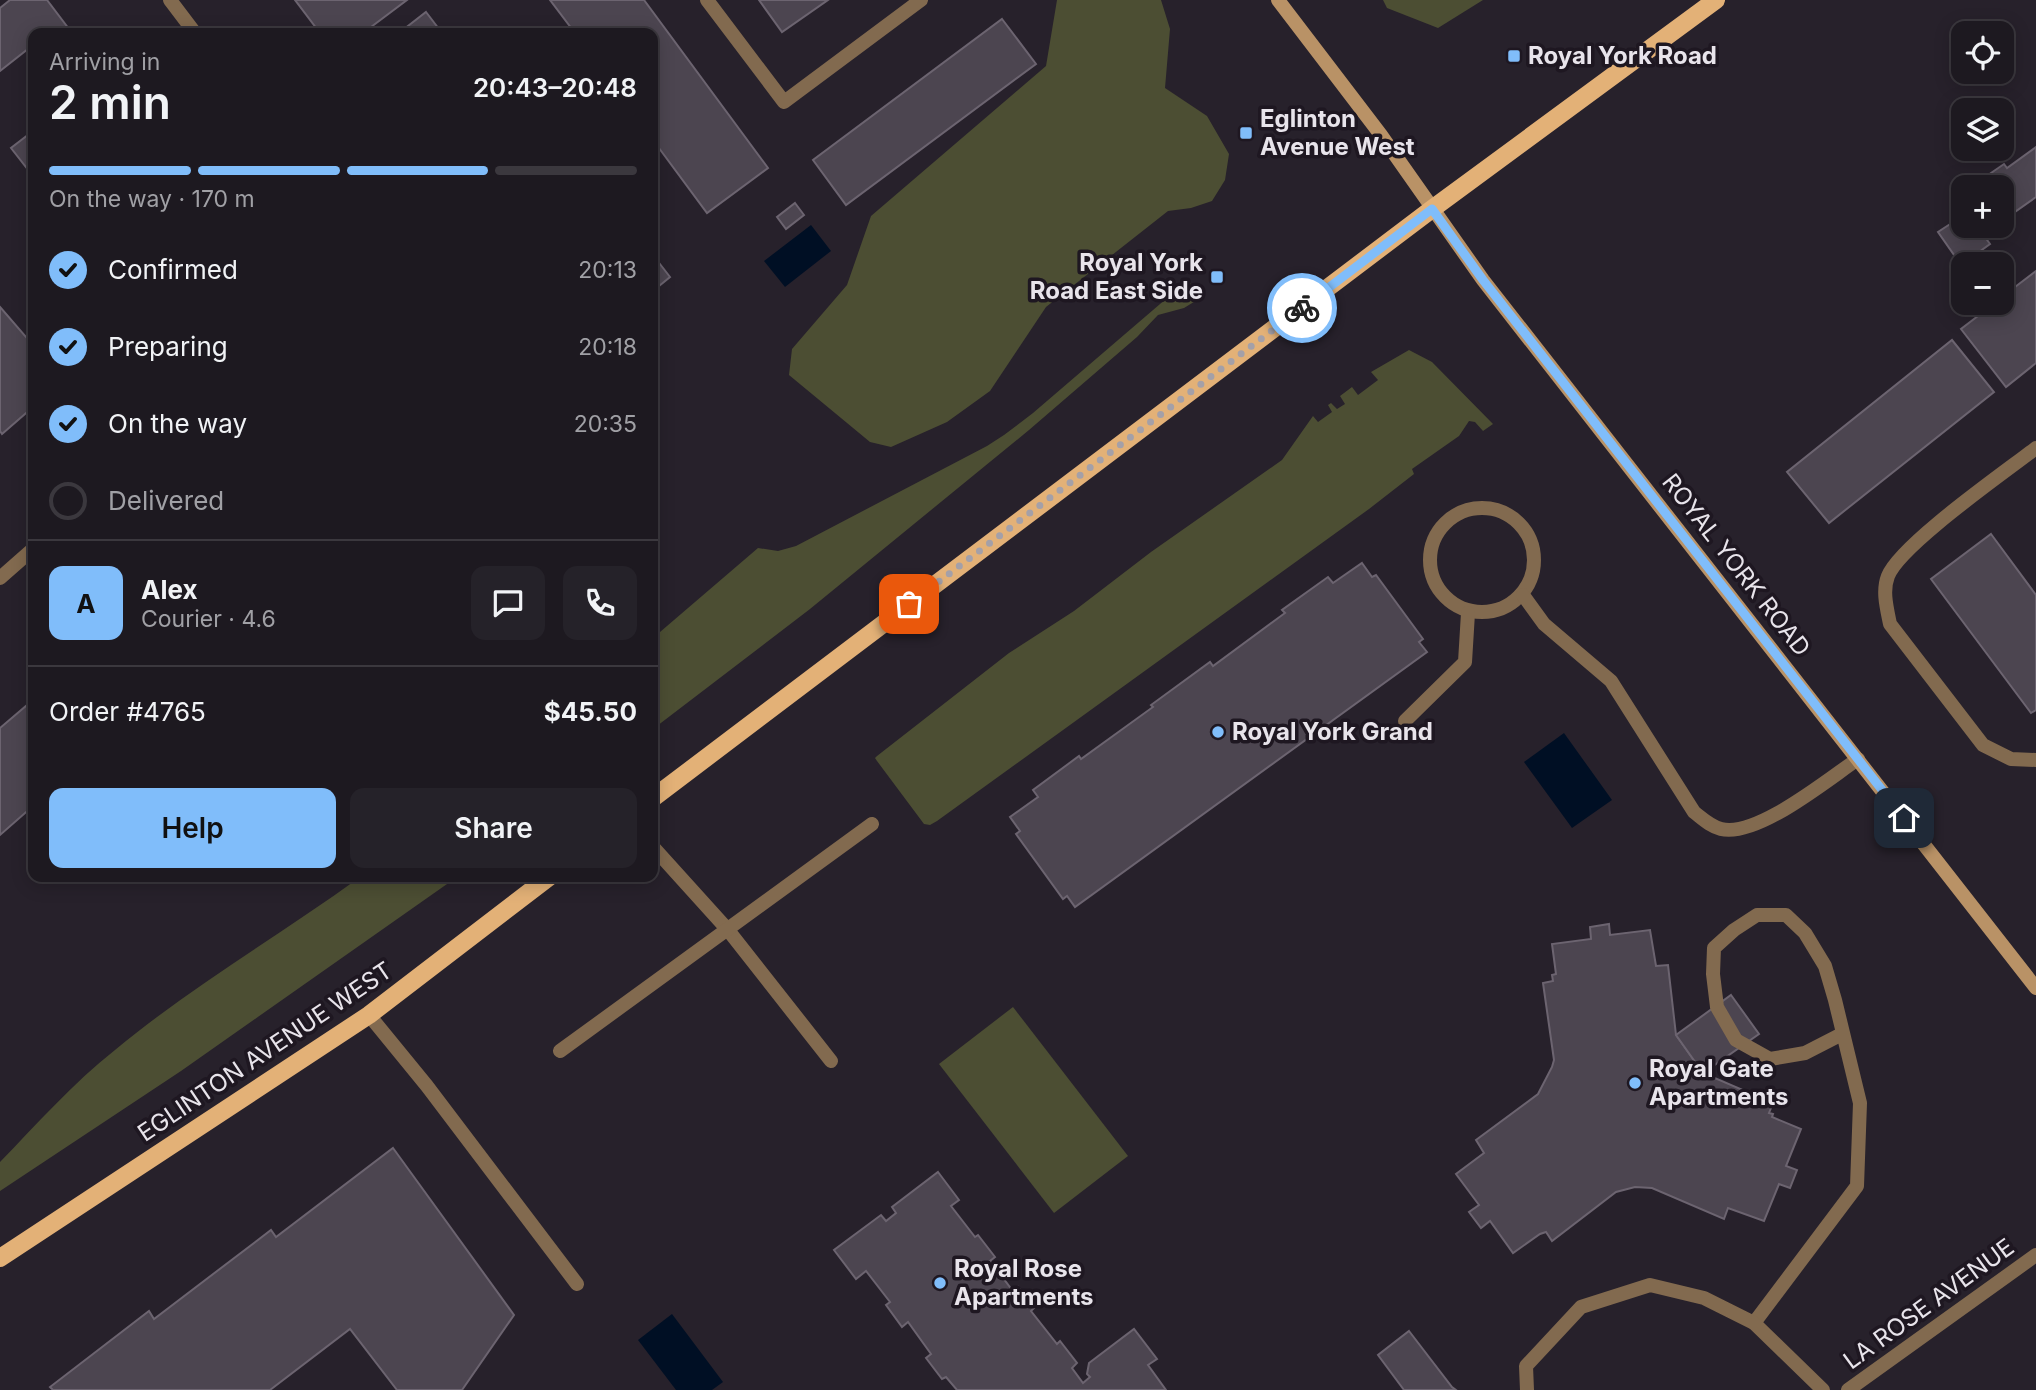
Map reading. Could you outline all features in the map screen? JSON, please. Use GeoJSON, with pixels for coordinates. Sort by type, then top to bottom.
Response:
{"type":"FeatureCollection","features":[{"type":"Feature","properties":{"kind":"main road","name":"ROYAL YORK ROAD"},"geometry":{"type":"LineString","coordinates":[[1278,0],[1381,135],[1492,291],[2036,988]]}},
{"type":"Feature","properties":{"kind":"main road"},"geometry":{"type":"LineString","coordinates":[[658,794],[1432,209],[1716,0]]}},
{"type":"Feature","properties":{"kind":"main road","name":"EGLINTON AVENUE WEST"},"geometry":{"type":"LineString","coordinates":[[0,1258],[369,1015],[543,882]]}},
{"type":"Feature","properties":{"kind":"street"},"geometry":{"type":"LineString","coordinates":[[170,0],[191,28]]}},
{"type":"Feature","properties":{"kind":"street"},"geometry":{"type":"LineString","coordinates":[[707,0],[783,102],[920,0]]}},
{"type":"Feature","properties":{"kind":"street"},"geometry":{"type":"LineString","coordinates":[[2036,448],[1913,544],[1888,575],[1885,600],[1890,624],[1983,745],[2011,759],[2036,760]]}},
{"type":"Feature","properties":{"kind":"street"},"geometry":{"type":"LineString","coordinates":[[1480,507],[1509,514],[1530,537],[1535,566],[1523,594],[1498,611],[1468,612],[1442,597],[1428,570],[1432,540],[1451,517],[1480,507]]}},
{"type":"Feature","properties":{"kind":"street"},"geometry":{"type":"LineString","coordinates":[[0,578],[28,553]]}},
{"type":"Feature","properties":{"kind":"street"},"geometry":{"type":"LineString","coordinates":[[1523,594],[1544,624],[1611,681],[1694,812],[1707,823],[1724,830],[1746,828],[1765,821],[1858,759]]}},
{"type":"Feature","properties":{"kind":"street"},"geometry":{"type":"LineString","coordinates":[[1405,722],[1465,662],[1468,612]]}},
{"type":"Feature","properties":{"kind":"street"},"geometry":{"type":"LineString","coordinates":[[560,1051],[872,824]]}},
{"type":"Feature","properties":{"kind":"street"},"geometry":{"type":"LineString","coordinates":[[658,853],[728,930],[831,1061]]}},
{"type":"Feature","properties":{"kind":"street"},"geometry":{"type":"LineString","coordinates":[[1754,1323],[1857,1186],[1860,1103],[1825,966],[1805,933],[1786,915],[1757,915],[1734,930],[1714,948],[1713,974],[1717,1007],[1736,1040],[1770,1059],[1805,1053],[1842,1034]]}},
{"type":"Feature","properties":{"kind":"street"},"geometry":{"type":"LineString","coordinates":[[369,1015],[427,1086],[577,1284]]}},
{"type":"Feature","properties":{"kind":"street","name":"LA ROSE AVENUE"},"geometry":{"type":"LineString","coordinates":[[1848,1390],[2036,1255]]}},
{"type":"Feature","properties":{"kind":"street"},"geometry":{"type":"LineString","coordinates":[[1527,1390],[1526,1366],[1581,1307],[1650,1285],[1704,1298],[1754,1323],[1823,1390]]}},
{"type":"Feature","properties":{"kind":"green space"},"geometry":{"type":"Polygon","coordinates":[[[1057,0],[1161,0],[1170,29],[1165,88],[1207,116],[1229,154],[1225,180],[1212,201],[1191,208],[1168,211],[1046,307],[990,391],[947,422],[891,447],[870,442],[789,375],[792,349],[847,285],[871,216],[1046,66],[1057,0]]]}},
{"type":"Feature","properties":{"kind":"green space"},"geometry":{"type":"Polygon","coordinates":[[[1383,0],[1483,0],[1438,28],[1387,8],[1383,0]]]}},
{"type":"Feature","properties":{"kind":"green space"},"geometry":{"type":"Polygon","coordinates":[[[1188,280],[1202,297],[1184,308],[1158,315],[1137,337],[1029,430],[810,609],[658,725],[658,634],[758,548],[778,551],[796,546],[987,446],[1033,413],[1188,280]]]}},
{"type":"Feature","properties":{"kind":"green space"},"geometry":{"type":"Polygon","coordinates":[[[1409,350],[1432,362],[1493,424],[1483,431],[1475,422],[1469,421],[1459,436],[1412,469],[1414,474],[1369,509],[937,821],[930,825],[924,824],[877,761],[877,756],[1009,653],[1074,611],[1151,552],[1282,460],[1313,416],[1318,422],[1332,412],[1328,405],[1331,403],[1337,409],[1345,404],[1340,396],[1352,387],[1358,395],[1378,380],[1371,372],[1409,350]]]}},
{"type":"Feature","properties":{"kind":"green space"},"geometry":{"type":"Polygon","coordinates":[[[353,882],[450,882],[181,1071],[0,1191],[0,1162],[85,1076],[174,1004],[353,882]]]}},
{"type":"Feature","properties":{"kind":"green space"},"geometry":{"type":"Polygon","coordinates":[[[1013,1007],[1128,1156],[1054,1213],[939,1064],[1013,1007]]]}},
{"type":"Feature","properties":{"kind":"water"},"geometry":{"type":"Polygon","coordinates":[[[811,225],[831,251],[785,287],[764,261],[811,225]]]}},
{"type":"Feature","properties":{"kind":"water"},"geometry":{"type":"Polygon","coordinates":[[[1564,733],[1612,800],[1572,828],[1524,762],[1564,733]]]}},
{"type":"Feature","properties":{"kind":"water"},"geometry":{"type":"Polygon","coordinates":[[[672,1314],[723,1382],[712,1390],[676,1390],[638,1340],[672,1314]]]}},
{"type":"Feature","properties":{"kind":"building"},"geometry":{"type":"Polygon","coordinates":[[[10,0],[47,0],[68,28],[28,28],[28,49],[0,71],[0,8],[10,0]]]}},
{"type":"Feature","properties":{"kind":"building"},"geometry":{"type":"Polygon","coordinates":[[[295,0],[407,0],[370,28],[316,28],[295,0]]]}},
{"type":"Feature","properties":{"kind":"building"},"geometry":{"type":"Polygon","coordinates":[[[550,0],[644,0],[768,168],[707,213],[658,147],[658,28],[571,28],[550,0]]]}},
{"type":"Feature","properties":{"kind":"building"},"geometry":{"type":"Polygon","coordinates":[[[759,0],[828,0],[782,32],[759,0]]]}},
{"type":"Feature","properties":{"kind":"building"},"geometry":{"type":"Polygon","coordinates":[[[426,12],[438,28],[405,28],[426,12]]]}},
{"type":"Feature","properties":{"kind":"building"},"geometry":{"type":"Polygon","coordinates":[[[1002,19],[1036,64],[846,205],[813,160],[1002,19]]]}},
{"type":"Feature","properties":{"kind":"building"},"geometry":{"type":"Polygon","coordinates":[[[28,135],[28,170],[11,148],[28,135]]]}},
{"type":"Feature","properties":{"kind":"building"},"geometry":{"type":"Polygon","coordinates":[[[2036,147],[2036,197],[2014,213],[2014,175],[1988,175],[2004,164],[2007,168],[2036,147]]]}},
{"type":"Feature","properties":{"kind":"building"},"geometry":{"type":"Polygon","coordinates":[[[795,203],[804,215],[786,229],[777,217],[795,203]]]}},
{"type":"Feature","properties":{"kind":"building"},"geometry":{"type":"Polygon","coordinates":[[[1951,224],[1951,238],[1986,238],[1990,244],[1979,252],[1952,252],[1938,232],[1951,224]]]}},
{"type":"Feature","properties":{"kind":"building"},"geometry":{"type":"Polygon","coordinates":[[[658,261],[670,277],[658,287],[658,261]]]}},
{"type":"Feature","properties":{"kind":"building"},"geometry":{"type":"Polygon","coordinates":[[[2036,271],[2036,363],[2006,387],[1961,329],[1979,315],[2014,315],[2014,288],[2036,271]]]}},
{"type":"Feature","properties":{"kind":"building"},"geometry":{"type":"Polygon","coordinates":[[[0,307],[28,339],[28,411],[2,434],[0,307]]]}},
{"type":"Feature","properties":{"kind":"building"},"geometry":{"type":"Polygon","coordinates":[[[1952,340],[1994,392],[1829,523],[1787,472],[1952,340]]]}},
{"type":"Feature","properties":{"kind":"building"},"geometry":{"type":"Polygon","coordinates":[[[1991,534],[2036,595],[2036,710],[2031,713],[1931,579],[1991,534]]]}},
{"type":"Feature","properties":{"kind":"building","name":"Royal York Grand"},"geometry":{"type":"Polygon","coordinates":[[[1362,563],[1372,577],[1376,575],[1423,639],[1419,642],[1427,652],[1075,907],[1067,896],[1063,899],[1016,834],[1020,831],[1010,817],[1038,797],[1033,790],[1153,707],[1151,705],[1210,662],[1213,666],[1285,613],[1282,610],[1328,577],[1333,583],[1362,563]]]}},
{"type":"Feature","properties":{"kind":"building"},"geometry":{"type":"Polygon","coordinates":[[[28,704],[28,810],[0,835],[0,728],[28,704]]]}},
{"type":"Feature","properties":{"kind":"building","name":"Royal Gate Apartments"},"geometry":{"type":"Polygon","coordinates":[[[1609,924],[1610,935],[1650,930],[1656,966],[1668,965],[1676,1035],[1703,1073],[1773,1103],[1769,1113],[1773,1114],[1772,1117],[1801,1129],[1786,1166],[1797,1170],[1790,1188],[1779,1184],[1764,1221],[1728,1208],[1724,1219],[1652,1188],[1635,1187],[1616,1192],[1552,1241],[1546,1232],[1513,1253],[1490,1221],[1481,1228],[1469,1212],[1479,1205],[1456,1174],[1484,1153],[1476,1140],[1538,1094],[1552,1067],[1554,1060],[1543,983],[1553,981],[1552,975],[1556,974],[1552,944],[1591,939],[1590,927],[1609,924]]]}},
{"type":"Feature","properties":{"kind":"building"},"geometry":{"type":"Polygon","coordinates":[[[1731,995],[1759,1034],[1703,1073],[1676,1035],[1731,995]]]}},
{"type":"Feature","properties":{"kind":"building"},"geometry":{"type":"Polygon","coordinates":[[[393,1148],[514,1315],[462,1390],[397,1390],[350,1329],[270,1390],[53,1390],[50,1387],[149,1311],[154,1319],[271,1230],[276,1237],[393,1148]]]}},
{"type":"Feature","properties":{"kind":"building","name":"Royal Rose Apartments"},"geometry":{"type":"Polygon","coordinates":[[[938,1172],[959,1200],[951,1206],[995,1257],[990,1261],[1013,1291],[1018,1287],[1034,1308],[1031,1311],[1057,1344],[1060,1341],[1077,1363],[1072,1368],[1083,1383],[1090,1377],[1087,1374],[1089,1363],[1134,1329],[1157,1359],[1148,1365],[1166,1390],[957,1390],[946,1377],[942,1379],[926,1358],[931,1354],[908,1322],[902,1327],[886,1305],[890,1302],[866,1271],[856,1279],[834,1250],[881,1215],[886,1221],[896,1213],[892,1207],[938,1172]]]}},
{"type":"Feature","properties":{"kind":"building"},"geometry":{"type":"Polygon","coordinates":[[[1409,1331],[1456,1390],[1404,1390],[1378,1355],[1409,1331]]]}},
{"type":"Feature","properties":{"kind":"way so far"},"geometry":{"type":"LineString","coordinates":[[909,604],[1302,308]]}},
{"type":"Feature","properties":{"kind":"place","name":"Royal York Road"},"geometry":{"type":"Point","coordinates":[1514,56]}},
{"type":"Feature","properties":{"kind":"place","name":"Eglinton Avenue West"},"geometry":{"type":"Point","coordinates":[1246,133]}},
{"type":"Feature","properties":{"kind":"place","name":"Royal York Road East Side"},"geometry":{"type":"Point","coordinates":[1217,277]}},
{"type":"Feature","properties":{"kind":"place","name":"Royal York Grand"},"geometry":{"type":"Point","coordinates":[1218,732]}},
{"type":"Feature","properties":{"kind":"place","name":"Royal Gate Apartments"},"geometry":{"type":"Point","coordinates":[1635,1083]}},
{"type":"Feature","properties":{"kind":"place","name":"Royal Rose Apartments"},"geometry":{"type":"Point","coordinates":[940,1283]}},
{"type":"Feature","properties":{"kind":"route"},"geometry":{"type":"LineString","coordinates":[[1302,308],[1432,209],[1483,280],[1904,818]]}}]}
